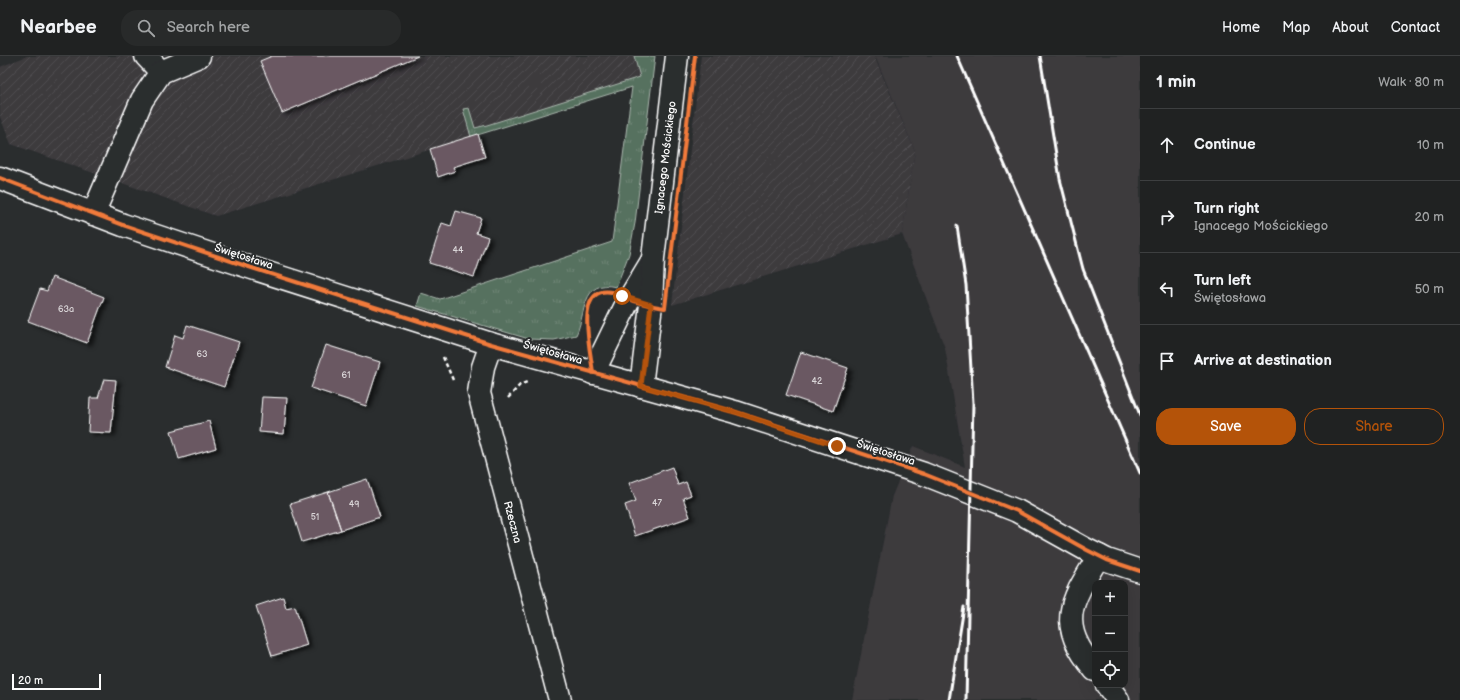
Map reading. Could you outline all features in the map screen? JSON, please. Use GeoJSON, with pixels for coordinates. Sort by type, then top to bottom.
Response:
{"type":"FeatureCollection","features":[{"type":"Feature","properties":{"kind":"street"},"geometry":{"type":"LineString","coordinates":[[146,56],[161,72]]}},
{"type":"Feature","properties":{"kind":"street"},"geometry":{"type":"LineString","coordinates":[[94,214],[142,100],[161,72],[199,56]]}},
{"type":"Feature","properties":{"kind":"street","name":"Ignacego Mościckiego"},"geometry":{"type":"LineString","coordinates":[[641,386],[651,305],[653,258],[677,56]]}},
{"type":"Feature","properties":{"kind":"street","name":"Świętosława"},"geometry":{"type":"LineString","coordinates":[[0,178],[94,214],[252,268],[491,344],[735,412],[928,475],[1017,511],[1099,556],[1140,571]]}},
{"type":"Feature","properties":{"kind":"street","name":"Ignacego Mościckiego"},"geometry":{"type":"LineString","coordinates":[[593,373],[629,299],[653,258]]}},
{"type":"Feature","properties":{"kind":"street","name":"Rzeczna"},"geometry":{"type":"LineString","coordinates":[[491,344],[483,367],[479,393],[560,700]]}},
{"type":"Feature","properties":{"kind":"street"},"geometry":{"type":"LineString","coordinates":[[1092,666],[1078,647],[1070,619],[1074,598],[1099,556]]}},
{"type":"Feature","properties":{"kind":"street"},"geometry":{"type":"LineString","coordinates":[[1109,688],[1118,700]]}},
{"type":"Feature","properties":{"kind":"path"},"geometry":{"type":"LineString","coordinates":[[441,354],[452,374],[455,386]]}},
{"type":"Feature","properties":{"kind":"shaded area"},"geometry":{"type":"Polygon","coordinates":[[[27,56],[655,56],[652,80],[216,216],[11,144],[0,117],[0,67],[27,56]]]}},
{"type":"Feature","properties":{"kind":"shaded area"},"geometry":{"type":"Polygon","coordinates":[[[701,56],[874,56],[915,151],[902,234],[672,305],[701,56]]]}},
{"type":"Feature","properties":{"kind":"shaded area"},"geometry":{"type":"Polygon","coordinates":[[[875,56],[1140,56],[1140,700],[852,700],[892,496],[913,446],[965,467],[945,348],[902,234],[915,151],[875,56]]]}},
{"type":"Feature","properties":{"kind":"green space"},"geometry":{"type":"Polygon","coordinates":[[[634,56],[655,56],[635,223],[629,254],[616,287],[605,286],[596,288],[591,293],[587,300],[576,335],[554,340],[529,339],[417,306],[421,293],[440,299],[612,242],[632,87],[471,137],[463,109],[469,108],[475,128],[487,125],[640,77],[634,56]]]}},
{"type":"Feature","properties":{"kind":"building"},"geometry":{"type":"Polygon","coordinates":[[[272,56],[418,56],[282,113],[260,61],[272,56]]]}},
{"type":"Feature","properties":{"kind":"building"},"geometry":{"type":"Polygon","coordinates":[[[478,134],[485,157],[453,167],[455,171],[438,177],[430,149],[478,134]]]}},
{"type":"Feature","properties":{"kind":"building"},"geometry":{"type":"Polygon","coordinates":[[[456,211],[481,218],[476,233],[488,237],[474,277],[429,263],[442,223],[451,226],[456,211]]]}},
{"type":"Feature","properties":{"kind":"building"},"geometry":{"type":"Polygon","coordinates":[[[52,277],[104,297],[87,343],[28,321],[40,289],[47,291],[52,277]]]}},
{"type":"Feature","properties":{"kind":"building"},"geometry":{"type":"Polygon","coordinates":[[[187,325],[239,342],[224,387],[165,367],[175,335],[183,338],[187,325]]]}},
{"type":"Feature","properties":{"kind":"building"},"geometry":{"type":"Polygon","coordinates":[[[326,345],[380,362],[366,406],[311,388],[326,345]]]}},
{"type":"Feature","properties":{"kind":"building"},"geometry":{"type":"Polygon","coordinates":[[[801,352],[848,368],[833,411],[786,395],[801,352]]]}},
{"type":"Feature","properties":{"kind":"building"},"geometry":{"type":"Polygon","coordinates":[[[104,379],[116,380],[111,433],[88,432],[90,398],[98,398],[104,379]]]}},
{"type":"Feature","properties":{"kind":"building"},"geometry":{"type":"Polygon","coordinates":[[[262,397],[287,398],[284,434],[259,432],[262,397]]]}},
{"type":"Feature","properties":{"kind":"building"},"geometry":{"type":"Polygon","coordinates":[[[209,421],[216,448],[179,459],[171,431],[209,421]]]}},
{"type":"Feature","properties":{"kind":"building"},"geometry":{"type":"Polygon","coordinates":[[[672,467],[678,485],[686,482],[691,495],[683,498],[690,517],[635,536],[625,505],[636,501],[629,483],[672,467]]]}},
{"type":"Feature","properties":{"kind":"building"},"geometry":{"type":"Polygon","coordinates":[[[367,479],[380,517],[341,530],[328,492],[367,479]]]}},
{"type":"Feature","properties":{"kind":"building"},"geometry":{"type":"Polygon","coordinates":[[[328,492],[341,530],[302,542],[290,504],[328,492]]]}},
{"type":"Feature","properties":{"kind":"building"},"geometry":{"type":"Polygon","coordinates":[[[283,597],[286,608],[295,606],[307,645],[272,656],[256,606],[283,597]]]}},
{"type":"Feature","properties":{"kind":"railway"},"geometry":{"type":"LineString","coordinates":[[957,56],[1140,473]]}},
{"type":"Feature","properties":{"kind":"railway"},"geometry":{"type":"LineString","coordinates":[[1040,56],[1060,179],[1083,269],[1140,415]]}},
{"type":"Feature","properties":{"kind":"railway"},"geometry":{"type":"LineString","coordinates":[[957,226],[966,285],[973,403],[966,700]]}},
{"type":"Feature","properties":{"kind":"railway"},"geometry":{"type":"LineString","coordinates":[[949,700],[964,607]]}},
{"type":"Feature","properties":{"kind":"cycle path"},"geometry":{"type":"LineString","coordinates":[[593,373],[587,322],[588,309],[592,299],[600,293],[612,292],[647,305],[665,308],[695,56]]}},
{"type":"Feature","properties":{"kind":"cycle path"},"geometry":{"type":"LineString","coordinates":[[0,178],[123,225],[252,268],[491,344],[735,412],[924,474],[1017,511],[1107,560],[1140,571]]}},
{"type":"Feature","properties":{"kind":"route"},"geometry":{"type":"LineString","coordinates":[[622,296],[651,305],[641,386],[735,412],[837,446]]}}]}
